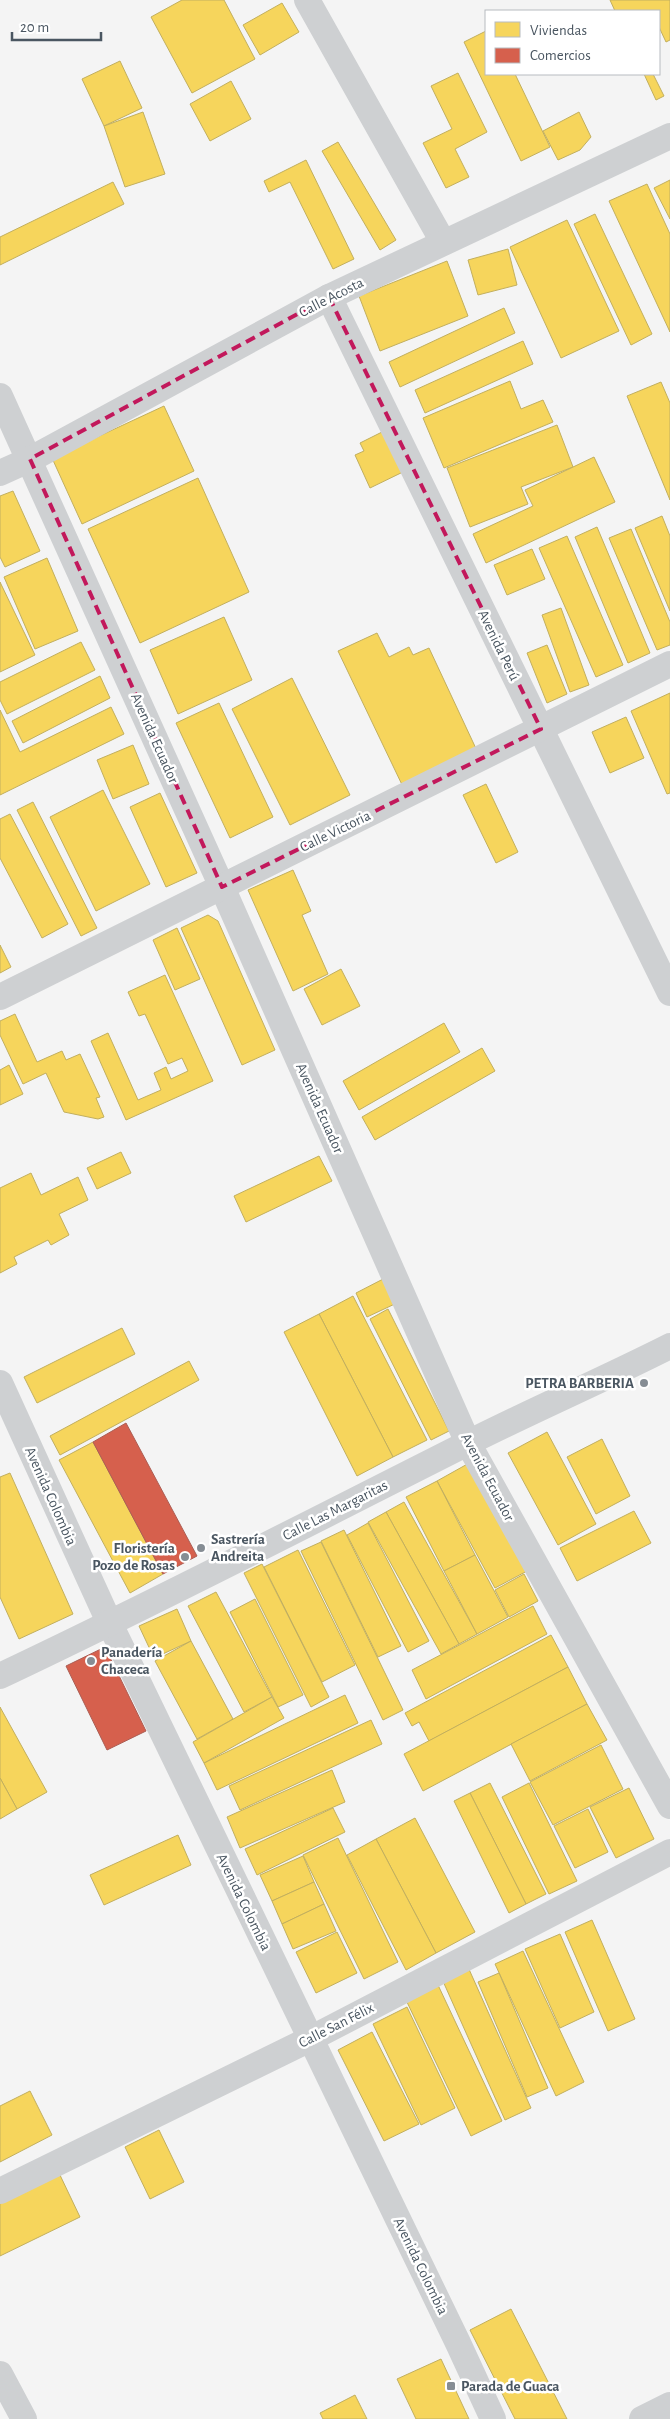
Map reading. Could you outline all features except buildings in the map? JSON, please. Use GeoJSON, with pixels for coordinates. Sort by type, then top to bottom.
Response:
{"type":"FeatureCollection","features":[{"type":"Feature","properties":{"kind":"street"},"geometry":{"type":"LineString","coordinates":[[307,0],[443,242]]}},
{"type":"Feature","properties":{"kind":"street","name":"Calle Acosta"},"geometry":{"type":"LineString","coordinates":[[0,473],[30,459],[329,297],[670,136]]}},
{"type":"Feature","properties":{"kind":"street","name":"Avenida Perú"},"geometry":{"type":"LineString","coordinates":[[329,297],[670,993]]}},
{"type":"Feature","properties":{"kind":"street","name":"Avenida Ecuador"},"geometry":{"type":"LineString","coordinates":[[0,396],[222,887],[468,1443],[670,1806]]}},
{"type":"Feature","properties":{"kind":"street","name":"Calle Victoria"},"geometry":{"type":"LineString","coordinates":[[0,997],[670,664]]}},
{"type":"Feature","properties":{"kind":"street","name":"Calle Las Margaritas"},"geometry":{"type":"LineString","coordinates":[[0,1676],[110,1624],[468,1443],[603,1380],[670,1346]]}},
{"type":"Feature","properties":{"kind":"street","name":"Avenida Colombia"},"geometry":{"type":"LineString","coordinates":[[0,1383],[110,1624],[493,2419]]}},
{"type":"Feature","properties":{"kind":"street","name":"Calle San Félix"},"geometry":{"type":"LineString","coordinates":[[0,2191],[310,2038],[670,1852]]}},
{"type":"Feature","properties":{"kind":"street"},"geometry":{"type":"LineString","coordinates":[[0,2374],[24,2419]]}},
{"type":"Feature","properties":{"kind":"street"},"geometry":{"type":"LineString","coordinates":[[642,2419],[670,2405]]}},
{"type":"Feature","properties":{"kind":"highlighted area"},"geometry":{"type":"Polygon","coordinates":[[[329,297],[541,729],[222,887],[30,459],[329,297]]]}},
{"type":"Feature","properties":{"kind":"place","name":"PETRA BARBERIA"},"geometry":{"type":"Point","coordinates":[644,1383]}},
{"type":"Feature","properties":{"kind":"place","name":"Sastrería Andreita"},"geometry":{"type":"Point","coordinates":[201,1548]}},
{"type":"Feature","properties":{"kind":"place","name":"Floristería Pozo de Rosas"},"geometry":{"type":"Point","coordinates":[185,1557]}},
{"type":"Feature","properties":{"kind":"place","name":"Panadería Chaceca"},"geometry":{"type":"Point","coordinates":[91,1661]}},
{"type":"Feature","properties":{"kind":"place","name":"Parada de Guaca"},"geometry":{"type":"Point","coordinates":[451,2386]}}]}
